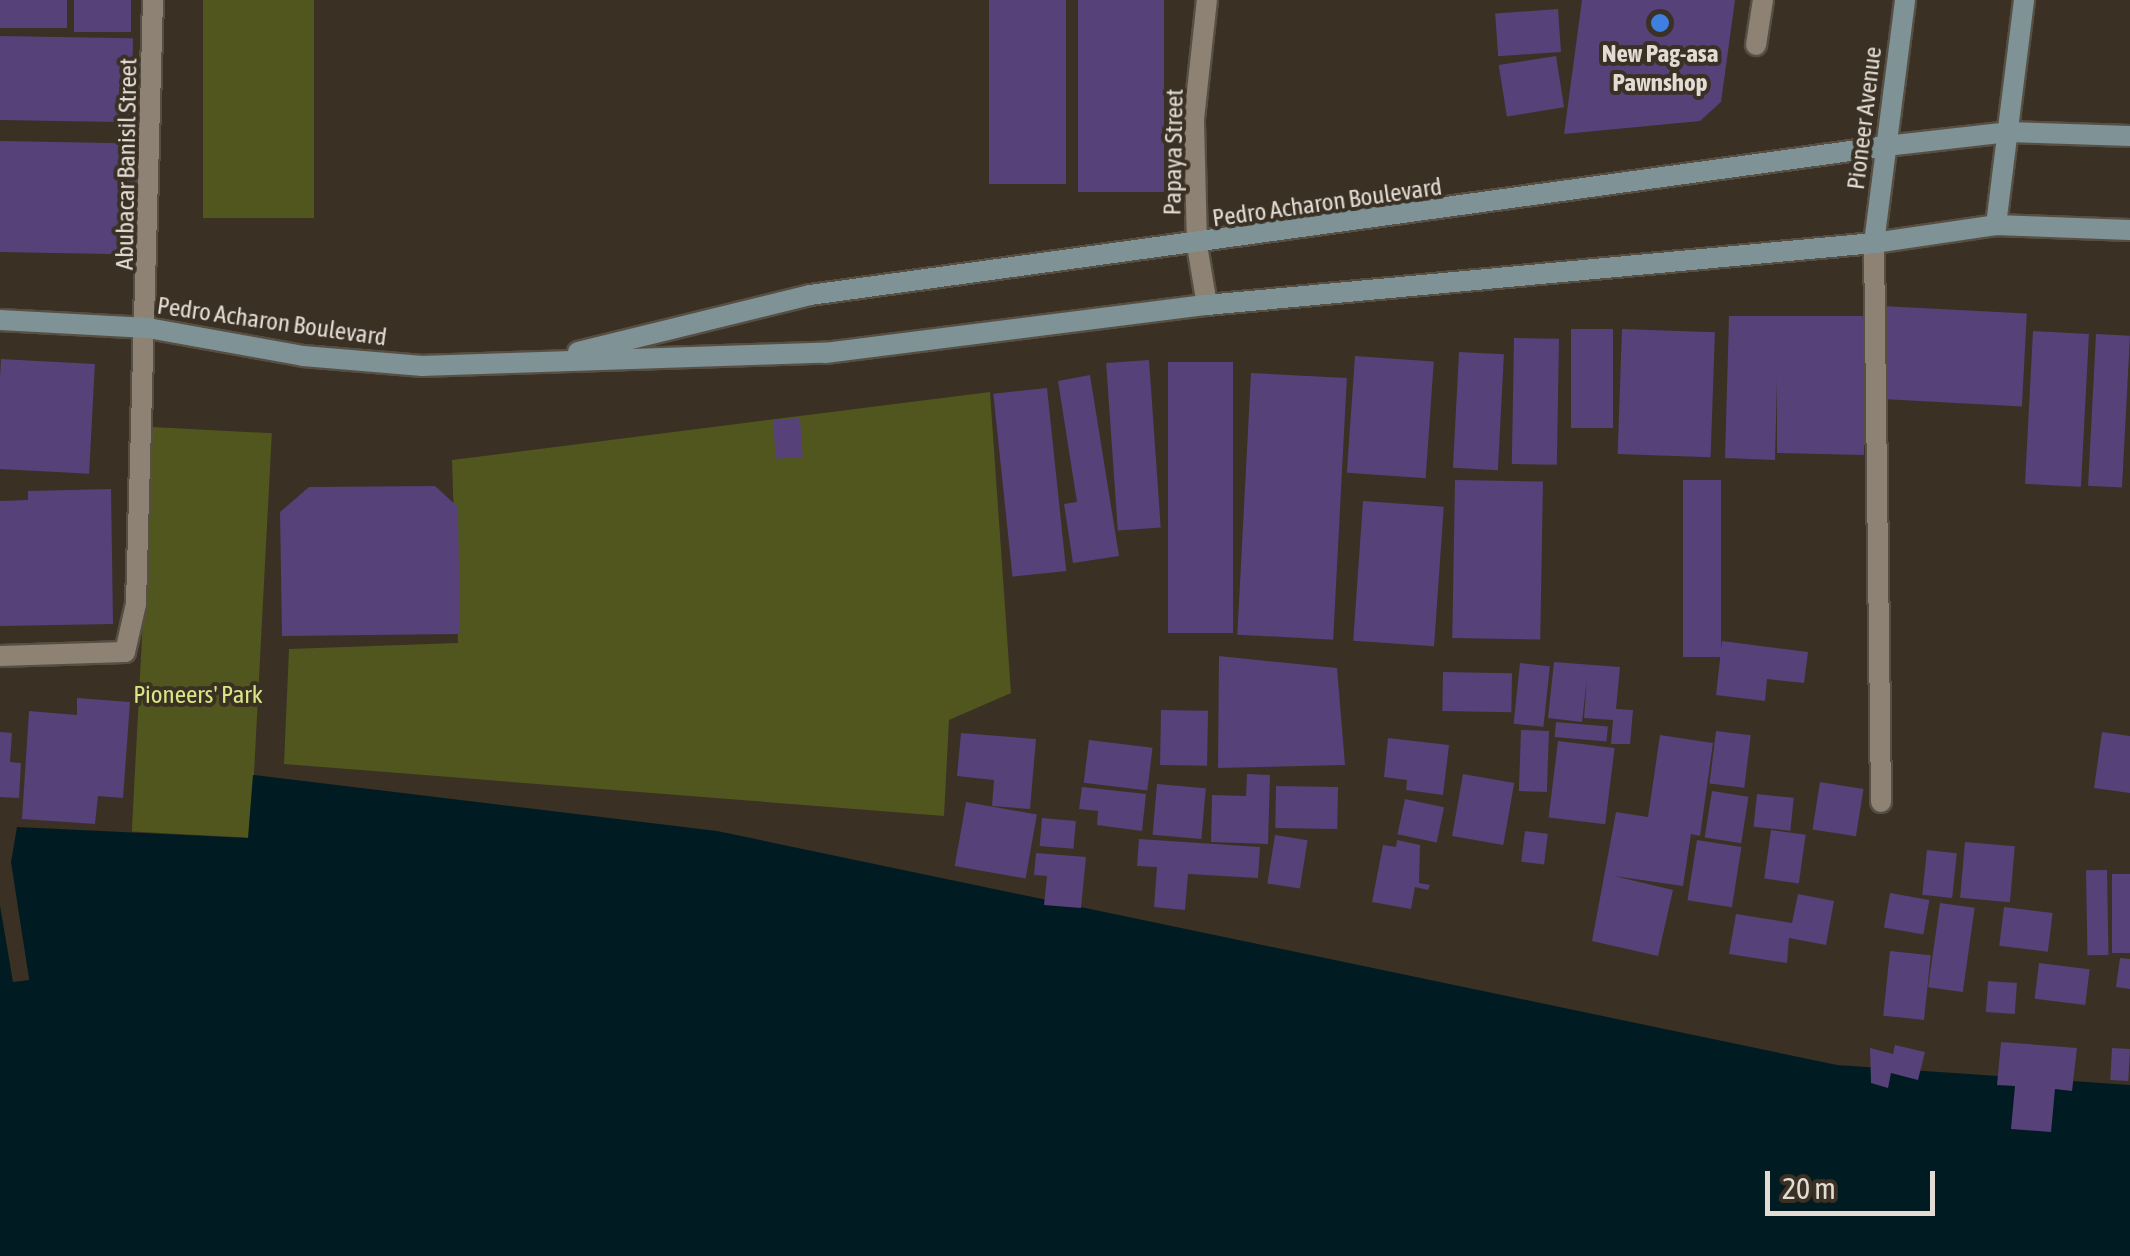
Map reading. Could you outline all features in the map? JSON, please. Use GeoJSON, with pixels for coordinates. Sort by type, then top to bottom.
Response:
{"type":"FeatureCollection","features":[{"type":"Feature","properties":{"kind":"main road","name":"Pioneer Avenue"},"geometry":{"type":"LineString","coordinates":[[1874,243],[1905,0]]}},
{"type":"Feature","properties":{"kind":"main road"},"geometry":{"type":"LineString","coordinates":[[1996,225],[2024,0]]}},
{"type":"Feature","properties":{"kind":"main road","name":"Pedro Acharon Boulevard"},"geometry":{"type":"LineString","coordinates":[[537,362],[810,295],[1198,245],[1886,146],[2008,132],[2130,136]]}},
{"type":"Feature","properties":{"kind":"main road","name":"Pedro Acharon Boulevard"},"geometry":{"type":"LineString","coordinates":[[0,320],[148,328],[354,360],[537,362],[825,352],[1207,305],[1874,243],[1996,225],[2130,230]]}},
{"type":"Feature","properties":{"kind":"street","name":"Abubacar Banisil Street"},"geometry":{"type":"LineString","coordinates":[[0,656],[124,652],[136,604],[148,328],[153,0]]}},
{"type":"Feature","properties":{"kind":"street","name":"Papaya Street"},"geometry":{"type":"LineString","coordinates":[[1207,0],[1194,119],[1198,245],[1207,305]]}},
{"type":"Feature","properties":{"kind":"street"},"geometry":{"type":"LineString","coordinates":[[1756,45],[1762,0]]}},
{"type":"Feature","properties":{"kind":"street"},"geometry":{"type":"LineString","coordinates":[[1874,243],[1882,802]]}},
{"type":"Feature","properties":{"kind":"green space"},"geometry":{"type":"Polygon","coordinates":[[[203,0],[314,0],[314,218],[203,218],[203,0]]]}},
{"type":"Feature","properties":{"kind":"green space"},"geometry":{"type":"Polygon","coordinates":[[[990,392],[1011,693],[949,720],[944,816],[284,764],[289,649],[458,643],[452,460],[990,392]]]}},
{"type":"Feature","properties":{"kind":"green space","name":"Pioneers' Park"},"geometry":{"type":"Polygon","coordinates":[[[153,427],[272,433],[251,838],[132,831],[153,427]]]}},
{"type":"Feature","properties":{"kind":"water"},"geometry":{"type":"Polygon","coordinates":[[[253,775],[717,831],[1837,1065],[2130,1085],[2130,1256],[0,1256],[0,906],[13,981],[29,979],[11,862],[17,827],[248,838],[253,775]]]}},
{"type":"Feature","properties":{"kind":"pier"},"geometry":{"type":"Polygon","coordinates":[[[13,880],[29,980],[13,982],[0,901],[17,976],[24,975],[13,880]]]}},
{"type":"Feature","properties":{"kind":"building"},"geometry":{"type":"Polygon","coordinates":[[[0,0],[67,0],[67,28],[0,28],[0,0]]]}},
{"type":"Feature","properties":{"kind":"building"},"geometry":{"type":"Polygon","coordinates":[[[74,0],[131,0],[131,32],[74,32],[74,0]]]}},
{"type":"Feature","properties":{"kind":"building"},"geometry":{"type":"Polygon","coordinates":[[[989,0],[1066,0],[1066,184],[989,184],[989,0]]]}},
{"type":"Feature","properties":{"kind":"building"},"geometry":{"type":"Polygon","coordinates":[[[1078,0],[1164,0],[1164,192],[1078,192],[1078,0]]]}},
{"type":"Feature","properties":{"kind":"building"},"geometry":{"type":"Polygon","coordinates":[[[1582,0],[1735,0],[1721,102],[1700,121],[1564,134],[1582,0]]]}},
{"type":"Feature","properties":{"kind":"building"},"geometry":{"type":"Polygon","coordinates":[[[1558,9],[1561,52],[1498,56],[1495,13],[1558,9]]]}},
{"type":"Feature","properties":{"kind":"building"},"geometry":{"type":"Polygon","coordinates":[[[0,36],[133,38],[132,122],[0,120],[0,36]]]}},
{"type":"Feature","properties":{"kind":"building"},"geometry":{"type":"Polygon","coordinates":[[[1556,56],[1564,107],[1507,116],[1499,65],[1556,56]]]}},
{"type":"Feature","properties":{"kind":"building"},"geometry":{"type":"Polygon","coordinates":[[[0,141],[138,143],[136,254],[0,252],[0,141]]]}},
{"type":"Feature","properties":{"kind":"building"},"geometry":{"type":"Polygon","coordinates":[[[1882,306],[2027,314],[2022,406],[1877,399],[1882,306]]]}},
{"type":"Feature","properties":{"kind":"building"},"geometry":{"type":"Polygon","coordinates":[[[1729,316],[1867,316],[1864,455],[1777,453],[1777,379],[1775,460],[1725,458],[1729,316]]]}},
{"type":"Feature","properties":{"kind":"building"},"geometry":{"type":"Polygon","coordinates":[[[1571,329],[1613,329],[1613,428],[1571,428],[1571,329]]]}},
{"type":"Feature","properties":{"kind":"building"},"geometry":{"type":"Polygon","coordinates":[[[1622,329],[1715,332],[1711,457],[1618,454],[1622,329]]]}},
{"type":"Feature","properties":{"kind":"building"},"geometry":{"type":"Polygon","coordinates":[[[2033,331],[2089,334],[2081,487],[2025,484],[2033,331]]]}},
{"type":"Feature","properties":{"kind":"building"},"geometry":{"type":"Polygon","coordinates":[[[2096,334],[2130,336],[2122,488],[2088,486],[2096,334]]]}},
{"type":"Feature","properties":{"kind":"building"},"geometry":{"type":"Polygon","coordinates":[[[1514,338],[1559,339],[1557,465],[1512,464],[1514,338]]]}},
{"type":"Feature","properties":{"kind":"building"},"geometry":{"type":"Polygon","coordinates":[[[1459,352],[1504,354],[1498,470],[1453,468],[1459,352]]]}},
{"type":"Feature","properties":{"kind":"building"},"geometry":{"type":"Polygon","coordinates":[[[1355,356],[1434,362],[1426,478],[1347,473],[1355,356]]]}},
{"type":"Feature","properties":{"kind":"building"},"geometry":{"type":"Polygon","coordinates":[[[1,359],[95,364],[89,474],[0,469],[1,359]]]}},
{"type":"Feature","properties":{"kind":"building"},"geometry":{"type":"Polygon","coordinates":[[[1149,360],[1161,528],[1118,531],[1106,363],[1149,360]]]}},
{"type":"Feature","properties":{"kind":"building"},"geometry":{"type":"Polygon","coordinates":[[[1168,362],[1233,362],[1233,633],[1168,633],[1168,362]]]}},
{"type":"Feature","properties":{"kind":"building"},"geometry":{"type":"Polygon","coordinates":[[[1251,373],[1347,378],[1333,640],[1237,635],[1251,373]]]}},
{"type":"Feature","properties":{"kind":"building"},"geometry":{"type":"Polygon","coordinates":[[[1090,375],[1119,556],[1073,563],[1064,504],[1077,502],[1058,381],[1090,375]]]}},
{"type":"Feature","properties":{"kind":"building"},"geometry":{"type":"Polygon","coordinates":[[[1047,388],[1066,571],[1013,577],[993,394],[1047,388]]]}},
{"type":"Feature","properties":{"kind":"building"},"geometry":{"type":"Polygon","coordinates":[[[800,418],[803,457],[776,459],[773,420],[800,418]]]}},
{"type":"Feature","properties":{"kind":"building"},"geometry":{"type":"Polygon","coordinates":[[[1455,480],[1543,482],[1540,640],[1452,638],[1455,480]]]}},
{"type":"Feature","properties":{"kind":"building"},"geometry":{"type":"Polygon","coordinates":[[[1683,480],[1721,480],[1721,657],[1683,657],[1683,480]]]}},
{"type":"Feature","properties":{"kind":"building"},"geometry":{"type":"Polygon","coordinates":[[[435,486],[458,507],[460,634],[282,636],[280,512],[309,487],[435,486]]]}},
{"type":"Feature","properties":{"kind":"building"},"geometry":{"type":"Polygon","coordinates":[[[111,489],[113,624],[0,626],[0,501],[28,500],[28,491],[111,489]]]}},
{"type":"Feature","properties":{"kind":"building"},"geometry":{"type":"Polygon","coordinates":[[[1363,501],[1444,507],[1434,646],[1353,641],[1363,501]]]}},
{"type":"Feature","properties":{"kind":"building"},"geometry":{"type":"Polygon","coordinates":[[[1722,641],[1808,652],[1804,683],[1767,679],[1765,701],[1716,695],[1722,641]]]}},
{"type":"Feature","properties":{"kind":"building"},"geometry":{"type":"Polygon","coordinates":[[[1219,656],[1337,668],[1345,765],[1218,768],[1219,656]]]}},
{"type":"Feature","properties":{"kind":"building"},"geometry":{"type":"Polygon","coordinates":[[[1554,662],[1620,667],[1616,709],[1633,710],[1630,744],[1611,744],[1613,720],[1584,718],[1587,679],[1582,722],[1548,718],[1554,662]]]}},
{"type":"Feature","properties":{"kind":"building"},"geometry":{"type":"Polygon","coordinates":[[[1520,663],[1550,666],[1543,727],[1514,724],[1520,663]]]}},
{"type":"Feature","properties":{"kind":"building"},"geometry":{"type":"Polygon","coordinates":[[[1443,672],[1512,673],[1511,712],[1442,711],[1443,672]]]}},
{"type":"Feature","properties":{"kind":"building"},"geometry":{"type":"Polygon","coordinates":[[[77,698],[130,702],[123,798],[98,796],[95,824],[22,819],[29,711],[77,715],[77,698]]]}},
{"type":"Feature","properties":{"kind":"building"},"geometry":{"type":"Polygon","coordinates":[[[1161,710],[1208,711],[1207,766],[1160,765],[1161,710]]]}},
{"type":"Feature","properties":{"kind":"building"},"geometry":{"type":"Polygon","coordinates":[[[1556,722],[1608,727],[1606,741],[1555,737],[1556,722]]]}},
{"type":"Feature","properties":{"kind":"building"},"geometry":{"type":"Polygon","coordinates":[[[1521,730],[1549,731],[1547,792],[1519,791],[1521,730]]]}},
{"type":"Feature","properties":{"kind":"building"},"geometry":{"type":"Polygon","coordinates":[[[1716,731],[1751,735],[1744,788],[1710,784],[1716,731]]]}},
{"type":"Feature","properties":{"kind":"building"},"geometry":{"type":"Polygon","coordinates":[[[0,732],[12,733],[10,762],[21,763],[19,798],[0,797],[0,732]]]}},
{"type":"Feature","properties":{"kind":"building"},"geometry":{"type":"Polygon","coordinates":[[[2102,732],[2130,736],[2130,793],[2094,788],[2102,732]]]}},
{"type":"Feature","properties":{"kind":"building"},"geometry":{"type":"Polygon","coordinates":[[[961,733],[1036,739],[1030,809],[992,806],[994,780],[957,776],[961,733]]]}},
{"type":"Feature","properties":{"kind":"building"},"geometry":{"type":"Polygon","coordinates":[[[1660,735],[1713,743],[1700,836],[1691,834],[1683,886],[1614,876],[1673,890],[1658,956],[1592,941],[1616,812],[1648,817],[1660,735]]]}},
{"type":"Feature","properties":{"kind":"building"},"geometry":{"type":"Polygon","coordinates":[[[1388,738],[1449,745],[1443,795],[1406,790],[1407,780],[1384,777],[1388,738]]]}},
{"type":"Feature","properties":{"kind":"building"},"geometry":{"type":"Polygon","coordinates":[[[1089,740],[1153,748],[1147,790],[1084,783],[1089,740]]]}},
{"type":"Feature","properties":{"kind":"building"},"geometry":{"type":"Polygon","coordinates":[[[1558,741],[1615,748],[1605,824],[1549,817],[1558,741]]]}},
{"type":"Feature","properties":{"kind":"building"},"geometry":{"type":"Polygon","coordinates":[[[1247,774],[1270,775],[1268,844],[1211,842],[1212,795],[1246,796],[1247,774]]]}},
{"type":"Feature","properties":{"kind":"building"},"geometry":{"type":"Polygon","coordinates":[[[1463,774],[1514,783],[1503,845],[1452,836],[1463,774]]]}},
{"type":"Feature","properties":{"kind":"building"},"geometry":{"type":"Polygon","coordinates":[[[1820,782],[1863,789],[1856,836],[1812,829],[1820,782]]]}},
{"type":"Feature","properties":{"kind":"building"},"geometry":{"type":"Polygon","coordinates":[[[1157,784],[1206,788],[1201,839],[1153,835],[1157,784]]]}},
{"type":"Feature","properties":{"kind":"building"},"geometry":{"type":"Polygon","coordinates":[[[1276,786],[1338,787],[1337,829],[1275,828],[1276,786]]]}},
{"type":"Feature","properties":{"kind":"building"},"geometry":{"type":"Polygon","coordinates":[[[1082,787],[1146,794],[1142,831],[1097,825],[1098,811],[1079,809],[1082,787]]]}},
{"type":"Feature","properties":{"kind":"building"},"geometry":{"type":"Polygon","coordinates":[[[1712,791],[1749,797],[1741,843],[1705,837],[1712,791]]]}},
{"type":"Feature","properties":{"kind":"building"},"geometry":{"type":"Polygon","coordinates":[[[1757,794],[1794,798],[1790,831],[1754,827],[1757,794]]]}},
{"type":"Feature","properties":{"kind":"building"},"geometry":{"type":"Polygon","coordinates":[[[1405,799],[1444,807],[1437,843],[1398,834],[1405,799]]]}},
{"type":"Feature","properties":{"kind":"building"},"geometry":{"type":"Polygon","coordinates":[[[966,802],[1037,815],[1026,879],[955,866],[966,802]]]}},
{"type":"Feature","properties":{"kind":"building"},"geometry":{"type":"Polygon","coordinates":[[[1042,818],[1076,821],[1073,849],[1040,846],[1042,818]]]}},
{"type":"Feature","properties":{"kind":"building"},"geometry":{"type":"Polygon","coordinates":[[[1771,830],[1806,835],[1799,883],[1764,879],[1771,830]]]}},
{"type":"Feature","properties":{"kind":"building"},"geometry":{"type":"Polygon","coordinates":[[[1525,831],[1548,834],[1544,865],[1521,862],[1525,831]]]}},
{"type":"Feature","properties":{"kind":"building"},"geometry":{"type":"Polygon","coordinates":[[[1275,835],[1308,840],[1300,889],[1267,883],[1275,835]]]}},
{"type":"Feature","properties":{"kind":"building"},"geometry":{"type":"Polygon","coordinates":[[[1139,839],[1260,847],[1258,878],[1188,874],[1185,910],[1154,907],[1157,867],[1137,866],[1139,839]]]}},
{"type":"Feature","properties":{"kind":"building"},"geometry":{"type":"Polygon","coordinates":[[[1397,840],[1420,845],[1419,883],[1430,885],[1428,890],[1415,887],[1411,909],[1372,902],[1383,845],[1396,847],[1397,840]]]}},
{"type":"Feature","properties":{"kind":"building"},"geometry":{"type":"Polygon","coordinates":[[[1697,840],[1741,847],[1732,907],[1687,900],[1697,840]]]}},
{"type":"Feature","properties":{"kind":"building"},"geometry":{"type":"Polygon","coordinates":[[[1965,842],[2015,846],[2010,902],[1960,898],[1965,842]]]}},
{"type":"Feature","properties":{"kind":"building"},"geometry":{"type":"Polygon","coordinates":[[[1927,850],[1957,853],[1952,898],[1922,895],[1927,850]]]}},
{"type":"Feature","properties":{"kind":"building"},"geometry":{"type":"Polygon","coordinates":[[[1036,853],[1086,857],[1081,908],[1044,905],[1047,876],[1034,875],[1036,853]]]}},
{"type":"Feature","properties":{"kind":"building"},"geometry":{"type":"Polygon","coordinates":[[[2086,870],[2107,870],[2108,955],[2087,955],[2086,870]]]}},
{"type":"Feature","properties":{"kind":"building"},"geometry":{"type":"Polygon","coordinates":[[[2112,874],[2130,874],[2130,953],[2112,953],[2112,874]]]}},
{"type":"Feature","properties":{"kind":"building"},"geometry":{"type":"Polygon","coordinates":[[[1890,893],[1929,900],[1923,934],[1884,927],[1890,893]]]}},
{"type":"Feature","properties":{"kind":"building"},"geometry":{"type":"Polygon","coordinates":[[[1798,894],[1834,901],[1826,945],[1789,938],[1787,963],[1729,954],[1736,914],[1792,923],[1798,894]]]}},
{"type":"Feature","properties":{"kind":"building"},"geometry":{"type":"Polygon","coordinates":[[[1940,903],[1975,908],[1963,992],[1928,987],[1940,903]]]}},
{"type":"Feature","properties":{"kind":"building"},"geometry":{"type":"Polygon","coordinates":[[[2004,907],[2053,913],[2048,952],[1999,946],[2004,907]]]}},
{"type":"Feature","properties":{"kind":"building"},"geometry":{"type":"Polygon","coordinates":[[[1890,951],[1931,955],[1924,1020],[1883,1016],[1890,951]]]}},
{"type":"Feature","properties":{"kind":"building"},"geometry":{"type":"Polygon","coordinates":[[[2120,958],[2130,959],[2130,989],[2116,987],[2120,958]]]}},
{"type":"Feature","properties":{"kind":"building"},"geometry":{"type":"Polygon","coordinates":[[[2039,963],[2090,969],[2085,1005],[2035,999],[2039,963]]]}},
{"type":"Feature","properties":{"kind":"building"},"geometry":{"type":"Polygon","coordinates":[[[1988,981],[2017,983],[2015,1014],[1986,1012],[1988,981]]]}},
{"type":"Feature","properties":{"kind":"building"},"geometry":{"type":"Polygon","coordinates":[[[2001,1042],[2077,1048],[2072,1091],[2055,1089],[2051,1132],[2011,1129],[2015,1086],[1997,1085],[2001,1042]]]}},
{"type":"Feature","properties":{"kind":"building"},"geometry":{"type":"Polygon","coordinates":[[[1895,1045],[1925,1052],[1918,1080],[1891,1073],[1888,1088],[1871,1083],[1870,1048],[1893,1054],[1895,1045]]]}},
{"type":"Feature","properties":{"kind":"building"},"geometry":{"type":"Polygon","coordinates":[[[2112,1048],[2130,1049],[2128,1081],[2110,1080],[2112,1048]]]}},
{"type":"Feature","properties":{"kind":"place","name":"New Pag-asa Pawnshop"},"geometry":{"type":"Point","coordinates":[1660,23]}}]}
